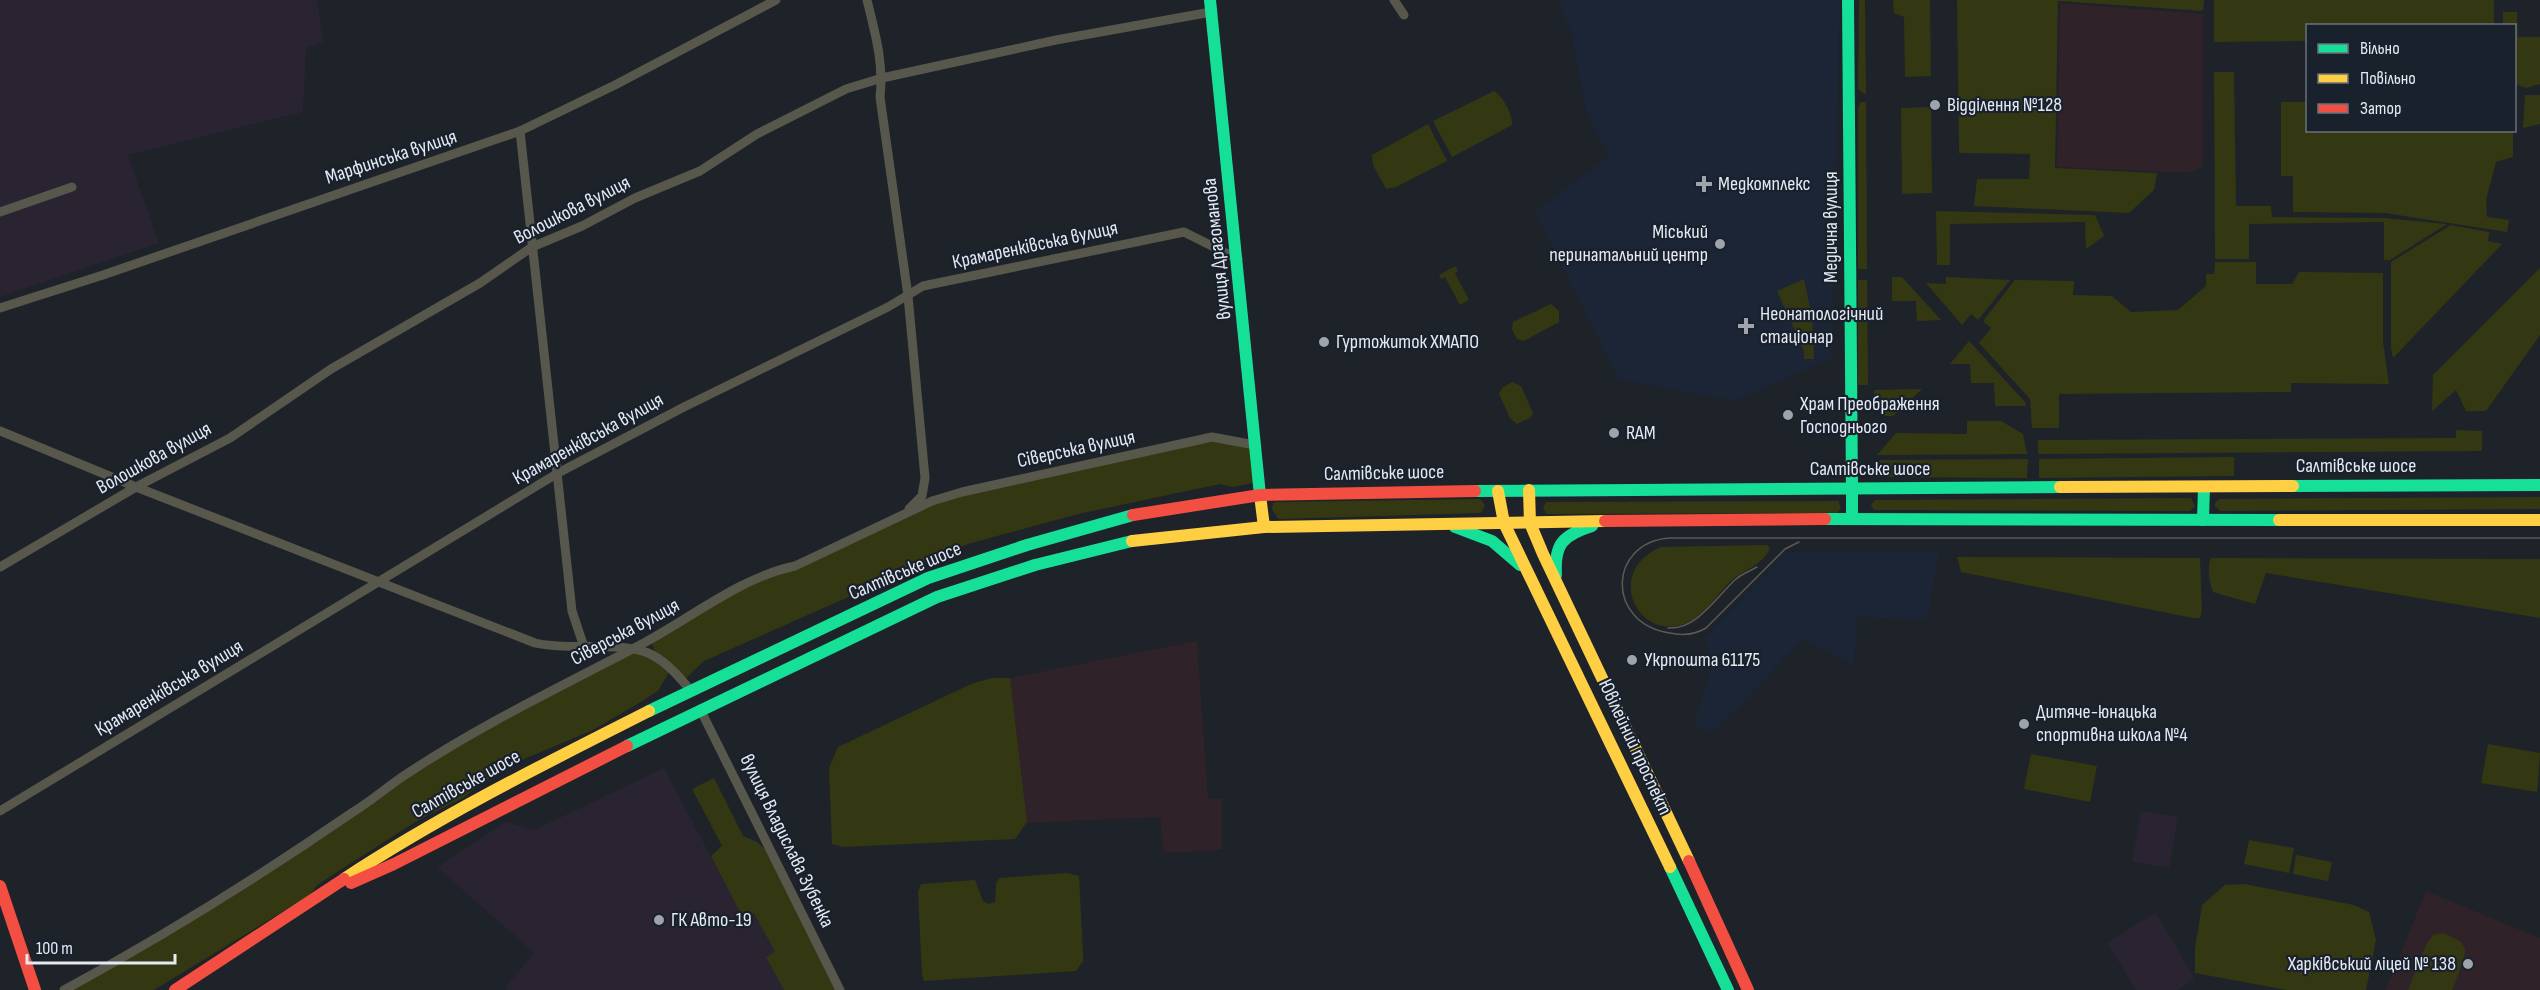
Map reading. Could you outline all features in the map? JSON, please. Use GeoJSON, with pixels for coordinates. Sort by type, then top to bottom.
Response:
{"type":"FeatureCollection","features":[{"type":"Feature","properties":{"kind":"main road","name":"Медична вулиця"},"geometry":{"type":"LineString","coordinates":[[1848,0],[1852,519]]}},
{"type":"Feature","properties":{"kind":"main road","name":"вулиця Драгоманова"},"geometry":{"type":"LineString","coordinates":[[1211,6],[1264,527]]}},
{"type":"Feature","properties":{"kind":"main road","name":"Салтівське шосе"},"geometry":{"type":"LineString","coordinates":[[175,990],[385,852],[524,774],[690,690],[928,578],[1027,545],[1128,516],[1260,495],[1528,490],[2540,485]]}},
{"type":"Feature","properties":{"kind":"main road"},"geometry":{"type":"LineString","coordinates":[[2203,520],[2204,487]]}},
{"type":"Feature","properties":{"kind":"main road"},"geometry":{"type":"LineString","coordinates":[[1528,490],[1530,523]]}},
{"type":"Feature","properties":{"kind":"main road","name":"Ювілейний проспект"},"geometry":{"type":"LineString","coordinates":[[1498,491],[1504,523],[1728,990]]}},
{"type":"Feature","properties":{"kind":"main road","name":"Салтівське шосе"},"geometry":{"type":"LineString","coordinates":[[319,897],[394,864],[700,709],[937,597],[1035,565],[1134,541],[1264,527],[1444,523],[1852,519],[2540,520]]}},
{"type":"Feature","properties":{"kind":"main road"},"geometry":{"type":"LineString","coordinates":[[1557,584],[1554,560],[1558,546],[1566,537],[1581,529],[1605,522]]}},
{"type":"Feature","properties":{"kind":"main road"},"geometry":{"type":"LineString","coordinates":[[1444,523],[1499,545],[1513,557],[1532,580]]}},
{"type":"Feature","properties":{"kind":"main road","name":"Ювілейний проспект"},"geometry":{"type":"LineString","coordinates":[[1530,523],[1748,990]]}},
{"type":"Feature","properties":{"kind":"main road"},"geometry":{"type":"LineString","coordinates":[[690,690],[700,709]]}},
{"type":"Feature","properties":{"kind":"main road"},"geometry":{"type":"LineString","coordinates":[[0,886],[35,990]]}},
{"type":"Feature","properties":{"kind":"street","name":"Марфинська вулиця"},"geometry":{"type":"LineString","coordinates":[[0,308],[104,275],[473,149],[519,131],[615,85],[776,0]]}},
{"type":"Feature","properties":{"kind":"street"},"geometry":{"type":"LineString","coordinates":[[867,0],[881,56],[880,97],[908,296],[925,478],[922,496],[903,514]]}},
{"type":"Feature","properties":{"kind":"street"},"geometry":{"type":"LineString","coordinates":[[1394,0],[1404,15]]}},
{"type":"Feature","properties":{"kind":"street","name":"Волошкова вулиця"},"geometry":{"type":"LineString","coordinates":[[0,567],[136,487],[230,438],[331,369],[480,283],[532,247],[582,226],[634,198],[700,171],[757,134],[846,89],[882,78],[1211,6]]}},
{"type":"Feature","properties":{"kind":"street"},"geometry":{"type":"LineString","coordinates":[[519,131],[572,611],[584,647]]}},
{"type":"Feature","properties":{"kind":"street"},"geometry":{"type":"LineString","coordinates":[[0,212],[72,187]]}},
{"type":"Feature","properties":{"kind":"street","name":"Крамаренківська вулиця"},"geometry":{"type":"LineString","coordinates":[[0,811],[558,473],[684,407],[908,296],[922,286],[1184,232],[1238,259]]}},
{"type":"Feature","properties":{"kind":"street"},"geometry":{"type":"LineString","coordinates":[[0,431],[535,644],[556,647],[632,649],[647,652],[671,668],[690,690]]}},
{"type":"Feature","properties":{"kind":"street","name":"Сіверська вулиця"},"geometry":{"type":"LineString","coordinates":[[64,990],[141,948],[248,882],[354,812],[405,775],[492,722],[632,649],[755,579],[775,570],[795,566],[932,501],[962,492],[1212,437],[1255,445]]}},
{"type":"Feature","properties":{"kind":"street","name":"вулиця Владислава Зубенка"},"geometry":{"type":"LineString","coordinates":[[700,709],[840,990]]}},
{"type":"Feature","properties":{"kind":"shaded area"},"geometry":{"type":"Polygon","coordinates":[[[0,0],[317,0],[323,42],[306,48],[303,112],[128,155],[159,243],[0,297],[0,0]]]}},
{"type":"Feature","properties":{"kind":"shaded area","name":"Медкомплекс"},"geometry":{"type":"Polygon","coordinates":[[[1558,0],[1840,0],[1832,358],[1735,401],[1618,379],[1535,211],[1609,156],[1587,115],[1572,36],[1558,0]]]}},
{"type":"Feature","properties":{"kind":"shaded area"},"geometry":{"type":"Polygon","coordinates":[[[2060,3],[2203,14],[2203,167],[2188,173],[2057,167],[2060,3]]]}},
{"type":"Feature","properties":{"kind":"shaded area"},"geometry":{"type":"Polygon","coordinates":[[[1939,551],[1927,620],[1858,617],[1854,665],[1802,639],[1739,708],[1710,733],[1694,724],[1713,663],[1705,638],[1785,552],[1939,551]]]}},
{"type":"Feature","properties":{"kind":"shaded area"},"geometry":{"type":"Polygon","coordinates":[[[1197,641],[1208,798],[1222,799],[1222,850],[1164,853],[1160,817],[1027,823],[1010,678],[1197,641]]]}},
{"type":"Feature","properties":{"kind":"shaded area"},"geometry":{"type":"Polygon","coordinates":[[[664,768],[743,917],[754,913],[775,952],[767,958],[784,990],[508,990],[505,987],[534,953],[437,867],[506,822],[534,830],[664,768]]]}},
{"type":"Feature","properties":{"kind":"shaded area"},"geometry":{"type":"Polygon","coordinates":[[[2141,811],[2178,817],[2169,868],[2132,862],[2141,811]]]}},
{"type":"Feature","properties":{"kind":"shaded area","name":"Харківський ліцей № 138"},"geometry":{"type":"Polygon","coordinates":[[[2426,891],[2540,938],[2540,990],[2386,990],[2426,891]]]}},
{"type":"Feature","properties":{"kind":"shaded area"},"geometry":{"type":"Polygon","coordinates":[[[2156,912],[2195,980],[2177,990],[2136,990],[2107,943],[2156,912]]]}},
{"type":"Feature","properties":{"kind":"green space"},"geometry":{"type":"Polygon","coordinates":[[[1859,0],[1865,0],[1866,95],[1858,89],[1859,0]]]}},
{"type":"Feature","properties":{"kind":"green space"},"geometry":{"type":"Polygon","coordinates":[[[1893,0],[1930,0],[1931,76],[1905,77],[1904,17],[1894,13],[1893,0]]]}},
{"type":"Feature","properties":{"kind":"green space"},"geometry":{"type":"Polygon","coordinates":[[[1957,0],[2204,0],[2203,11],[2058,1],[2055,168],[2157,173],[2154,190],[2129,213],[1974,206],[1977,179],[2029,179],[2030,154],[1959,153],[1957,0]]]}},
{"type":"Feature","properties":{"kind":"green space"},"geometry":{"type":"Polygon","coordinates":[[[2214,0],[2494,0],[2494,24],[2306,24],[2306,41],[2214,42],[2214,0]]]}},
{"type":"Feature","properties":{"kind":"green space"},"geometry":{"type":"Polygon","coordinates":[[[2503,12],[2517,12],[2518,37],[2540,37],[2540,84],[2526,88],[2516,84],[2516,24],[2503,24],[2503,12]]]}},
{"type":"Feature","properties":{"kind":"green space"},"geometry":{"type":"Polygon","coordinates":[[[2214,72],[2234,72],[2236,206],[2271,206],[2272,217],[2384,218],[2447,224],[2390,260],[2384,260],[2384,222],[2249,224],[2249,259],[2215,259],[2214,72]]]}},
{"type":"Feature","properties":{"kind":"green space"},"geometry":{"type":"Polygon","coordinates":[[[1494,91],[1507,106],[1512,125],[1452,157],[1433,121],[1494,91]]]}},
{"type":"Feature","properties":{"kind":"green space"},"geometry":{"type":"Polygon","coordinates":[[[2525,95],[2540,95],[2540,124],[2523,128],[2525,95]]]}},
{"type":"Feature","properties":{"kind":"green space"},"geometry":{"type":"Polygon","coordinates":[[[1861,102],[1866,102],[1867,269],[1858,269],[1858,108],[1861,102]]]}},
{"type":"Feature","properties":{"kind":"green space"},"geometry":{"type":"Polygon","coordinates":[[[2281,102],[2306,102],[2306,132],[2513,132],[2513,157],[2496,162],[2486,200],[2487,217],[2509,220],[2507,232],[2385,213],[2293,212],[2293,176],[2281,176],[2281,102]]]}},
{"type":"Feature","properties":{"kind":"green space"},"geometry":{"type":"Polygon","coordinates":[[[1931,107],[1932,193],[1902,194],[1901,108],[1931,107]]]}},
{"type":"Feature","properties":{"kind":"green space"},"geometry":{"type":"Polygon","coordinates":[[[1428,124],[1447,161],[1396,187],[1386,189],[1373,165],[1372,155],[1428,124]]]}},
{"type":"Feature","properties":{"kind":"green space"},"geometry":{"type":"Polygon","coordinates":[[[1936,211],[2095,215],[2104,236],[2086,249],[2085,222],[1950,224],[1950,265],[1937,265],[1936,211]]]}},
{"type":"Feature","properties":{"kind":"green space"},"geometry":{"type":"Polygon","coordinates":[[[2451,225],[2489,232],[2488,241],[2502,244],[2393,358],[2391,262],[2451,225]]]}},
{"type":"Feature","properties":{"kind":"green space"},"geometry":{"type":"Polygon","coordinates":[[[2215,262],[2256,262],[2256,284],[2292,284],[2299,272],[2383,273],[2383,342],[2389,384],[2291,383],[2291,392],[2059,394],[2059,428],[2032,428],[2030,399],[1979,343],[1991,328],[1983,321],[2015,280],[2074,281],[2073,295],[2112,296],[2131,312],[2178,310],[2206,286],[2206,274],[2214,274],[2215,262]]]}},
{"type":"Feature","properties":{"kind":"green space"},"geometry":{"type":"Polygon","coordinates":[[[1455,266],[1458,271],[1455,273],[1469,300],[1460,305],[1445,277],[1441,279],[1439,275],[1455,266]]]}},
{"type":"Feature","properties":{"kind":"green space"},"geometry":{"type":"Polygon","coordinates":[[[2540,268],[2540,335],[2486,411],[2466,411],[2456,390],[2432,411],[2433,375],[2540,268]]]}},
{"type":"Feature","properties":{"kind":"green space"},"geometry":{"type":"Polygon","coordinates":[[[1892,277],[1902,277],[1941,320],[1917,321],[1916,301],[1892,301],[1892,277]]]}},
{"type":"Feature","properties":{"kind":"green space"},"geometry":{"type":"Polygon","coordinates":[[[1946,277],[2010,280],[1978,320],[1971,314],[1962,325],[1926,283],[1946,284],[1946,277]]]}},
{"type":"Feature","properties":{"kind":"green space"},"geometry":{"type":"Polygon","coordinates":[[[1804,279],[1812,317],[1814,359],[1804,359],[1804,351],[1777,291],[1804,279]]]}},
{"type":"Feature","properties":{"kind":"green space"},"geometry":{"type":"Polygon","coordinates":[[[1858,280],[1867,280],[1868,385],[1858,385],[1858,280]]]}},
{"type":"Feature","properties":{"kind":"green space"},"geometry":{"type":"Polygon","coordinates":[[[1551,304],[1559,311],[1559,322],[1524,341],[1517,339],[1512,329],[1513,322],[1551,304]]]}},
{"type":"Feature","properties":{"kind":"green space"},"geometry":{"type":"Polygon","coordinates":[[[1969,341],[2025,402],[2026,406],[1995,406],[1994,383],[1971,383],[1970,364],[1950,364],[1969,341]]]}},
{"type":"Feature","properties":{"kind":"green space"},"geometry":{"type":"Polygon","coordinates":[[[1512,382],[1521,386],[1533,413],[1530,418],[1517,424],[1510,418],[1499,394],[1502,388],[1512,382]]]}},
{"type":"Feature","properties":{"kind":"green space"},"geometry":{"type":"Polygon","coordinates":[[[1922,389],[1893,416],[1884,416],[1884,403],[1875,403],[1874,390],[1922,389]]]}},
{"type":"Feature","properties":{"kind":"green space"},"geometry":{"type":"Polygon","coordinates":[[[1967,421],[2001,421],[2023,434],[2027,454],[1877,455],[1896,433],[1967,434],[1967,421]]]}},
{"type":"Feature","properties":{"kind":"green space"},"geometry":{"type":"Polygon","coordinates":[[[2456,430],[2482,431],[2482,451],[2038,454],[2038,440],[2456,438],[2456,430]]]}},
{"type":"Feature","properties":{"kind":"green space"},"geometry":{"type":"Polygon","coordinates":[[[1212,437],[1255,445],[1259,482],[1232,487],[1220,484],[1078,514],[968,544],[704,661],[683,681],[671,669],[658,691],[634,706],[593,730],[517,762],[477,786],[465,797],[415,822],[317,885],[310,895],[154,990],[64,990],[141,948],[405,775],[632,649],[657,657],[650,639],[775,570],[932,501],[1212,437]]]}},
{"type":"Feature","properties":{"kind":"green space"},"geometry":{"type":"Polygon","coordinates":[[[2234,457],[2234,476],[2039,478],[2039,459],[2234,457]]]}},
{"type":"Feature","properties":{"kind":"green space"},"geometry":{"type":"Polygon","coordinates":[[[2028,459],[2027,478],[1874,477],[1876,460],[2028,459]]]}},
{"type":"Feature","properties":{"kind":"green space"},"geometry":{"type":"Polygon","coordinates":[[[2540,497],[2540,509],[2220,511],[2215,506],[2219,499],[2540,497]]]}},
{"type":"Feature","properties":{"kind":"green space"},"geometry":{"type":"Polygon","coordinates":[[[2191,498],[2195,506],[2190,511],[1874,510],[1871,505],[1875,500],[2191,498]]]}},
{"type":"Feature","properties":{"kind":"green space"},"geometry":{"type":"Polygon","coordinates":[[[1480,499],[1485,505],[1481,513],[1278,519],[1272,509],[1273,503],[1276,502],[1480,499]]]}},
{"type":"Feature","properties":{"kind":"green space"},"geometry":{"type":"Polygon","coordinates":[[[1838,501],[1841,507],[1838,513],[1546,514],[1543,507],[1546,502],[1838,501]]]}},
{"type":"Feature","properties":{"kind":"green space"},"geometry":{"type":"Polygon","coordinates":[[[1767,545],[1770,548],[1763,558],[1732,580],[1704,611],[1684,624],[1667,627],[1653,623],[1641,613],[1634,601],[1631,586],[1634,572],[1644,558],[1661,547],[1767,545]]]}},
{"type":"Feature","properties":{"kind":"green space"},"geometry":{"type":"Polygon","coordinates":[[[1957,557],[2200,558],[2202,611],[2200,618],[2193,618],[1961,572],[1957,557]]]}},
{"type":"Feature","properties":{"kind":"green space"},"geometry":{"type":"Polygon","coordinates":[[[2211,558],[2540,559],[2540,618],[2266,573],[2255,604],[2213,592],[2209,575],[2211,558]]]}},
{"type":"Feature","properties":{"kind":"green space"},"geometry":{"type":"Polygon","coordinates":[[[992,678],[1010,678],[1027,822],[1015,839],[843,847],[832,844],[829,768],[838,747],[971,684],[992,678]]]}},
{"type":"Feature","properties":{"kind":"green space"},"geometry":{"type":"Polygon","coordinates":[[[2488,744],[2540,753],[2537,792],[2481,783],[2488,744]]]}},
{"type":"Feature","properties":{"kind":"green space"},"geometry":{"type":"Polygon","coordinates":[[[2031,754],[2097,766],[2090,802],[2024,789],[2031,754]]]}},
{"type":"Feature","properties":{"kind":"green space"},"geometry":{"type":"Polygon","coordinates":[[[714,778],[743,836],[757,842],[765,849],[836,990],[784,990],[766,957],[775,952],[754,913],[743,918],[711,856],[722,846],[692,789],[714,778]]]}},
{"type":"Feature","properties":{"kind":"green space"},"geometry":{"type":"Polygon","coordinates":[[[2249,840],[2294,848],[2289,873],[2244,864],[2249,840]]]}},
{"type":"Feature","properties":{"kind":"green space"},"geometry":{"type":"Polygon","coordinates":[[[2296,855],[2332,862],[2328,881],[2293,874],[2296,855]]]}},
{"type":"Feature","properties":{"kind":"green space"},"geometry":{"type":"Polygon","coordinates":[[[1067,873],[1079,876],[1083,961],[1076,971],[924,981],[918,892],[921,884],[975,880],[983,901],[988,904],[995,902],[996,884],[999,878],[1067,873]]]}},
{"type":"Feature","properties":{"kind":"green space"},"geometry":{"type":"Polygon","coordinates":[[[2244,884],[2354,905],[2369,912],[2376,940],[2366,990],[2287,990],[2195,973],[2195,948],[2202,905],[2225,885],[2244,884]]]}},
{"type":"Feature","properties":{"kind":"green space"},"geometry":{"type":"Polygon","coordinates":[[[2443,933],[2460,941],[2465,948],[2464,959],[2452,990],[2408,990],[2426,945],[2433,935],[2443,933]]]}},
{"type":"Feature","properties":{"kind":"tram line"},"geometry":{"type":"LineString","coordinates":[[1799,542],[1785,549],[1706,628],[1697,632],[1675,634],[1649,626],[1634,615],[1625,600],[1622,584],[1625,568],[1634,554],[1649,543],[1669,538],[2540,538]]}},
{"type":"Feature","properties":{"kind":"tram line"},"geometry":{"type":"LineString","coordinates":[[1668,628],[1688,624],[1697,618],[1736,579],[1757,567]]}},
{"type":"Feature","properties":{"kind":"traffic: fast"},"geometry":{"type":"LineString","coordinates":[[1210,0],[1260,495]]}},
{"type":"Feature","properties":{"kind":"traffic: fast"},"geometry":{"type":"LineString","coordinates":[[1848,0],[1852,489]]}},
{"type":"Feature","properties":{"kind":"traffic: fast"},"geometry":{"type":"LineString","coordinates":[[2293,486],[2540,485]]}},
{"type":"Feature","properties":{"kind":"traffic: fast"},"geometry":{"type":"LineString","coordinates":[[1475,491],[2060,487]]}},
{"type":"Feature","properties":{"kind":"traffic: fast"},"geometry":{"type":"LineString","coordinates":[[2203,520],[2204,487]]}},
{"type":"Feature","properties":{"kind":"traffic: fast"},"geometry":{"type":"LineString","coordinates":[[1852,489],[1852,519]]}},
{"type":"Feature","properties":{"kind":"traffic: fast"},"geometry":{"type":"LineString","coordinates":[[649,711],[928,578],[1027,545],[1133,515]]}},
{"type":"Feature","properties":{"kind":"traffic: fast"},"geometry":{"type":"LineString","coordinates":[[1825,519],[2279,520]]}},
{"type":"Feature","properties":{"kind":"traffic: fast"},"geometry":{"type":"LineString","coordinates":[[1556,575],[1557,556],[1562,542],[1574,533],[1592,526]]}},
{"type":"Feature","properties":{"kind":"traffic: fast"},"geometry":{"type":"LineString","coordinates":[[1455,527],[1492,541],[1520,565]]}},
{"type":"Feature","properties":{"kind":"traffic: fast"},"geometry":{"type":"LineString","coordinates":[[627,746],[937,597],[1035,565],[1132,541]]}},
{"type":"Feature","properties":{"kind":"traffic: fast"},"geometry":{"type":"LineString","coordinates":[[1670,867],[1728,990]]}},
{"type":"Feature","properties":{"kind":"traffic: slow"},"geometry":{"type":"LineString","coordinates":[[2060,487],[2293,486]]}},
{"type":"Feature","properties":{"kind":"traffic: slow"},"geometry":{"type":"LineString","coordinates":[[1529,490],[1530,523],[1543,554],[1689,861]]}},
{"type":"Feature","properties":{"kind":"traffic: slow"},"geometry":{"type":"LineString","coordinates":[[1498,491],[1504,523],[1670,867]]}},
{"type":"Feature","properties":{"kind":"traffic: slow"},"geometry":{"type":"LineString","coordinates":[[1260,495],[1264,527]]}},
{"type":"Feature","properties":{"kind":"traffic: slow"},"geometry":{"type":"LineString","coordinates":[[2279,520],[2540,520]]}},
{"type":"Feature","properties":{"kind":"traffic: slow"},"geometry":{"type":"LineString","coordinates":[[1132,541],[1264,527],[1605,521]]}},
{"type":"Feature","properties":{"kind":"traffic: slow"},"geometry":{"type":"LineString","coordinates":[[344,879],[456,811],[649,711]]}},
{"type":"Feature","properties":{"kind":"traffic: jam"},"geometry":{"type":"LineString","coordinates":[[1133,515],[1260,495],[1475,491]]}},
{"type":"Feature","properties":{"kind":"traffic: jam"},"geometry":{"type":"LineString","coordinates":[[1605,521],[1825,519]]}},
{"type":"Feature","properties":{"kind":"traffic: jam"},"geometry":{"type":"LineString","coordinates":[[351,883],[394,864],[627,746]]}},
{"type":"Feature","properties":{"kind":"traffic: jam"},"geometry":{"type":"LineString","coordinates":[[1689,861],[1748,990]]}},
{"type":"Feature","properties":{"kind":"traffic: jam"},"geometry":{"type":"LineString","coordinates":[[175,990],[344,879]]}},
{"type":"Feature","properties":{"kind":"traffic: jam"},"geometry":{"type":"LineString","coordinates":[[0,886],[35,990]]}},
{"type":"Feature","properties":{"kind":"place","name":"Відділення №128"},"geometry":{"type":"Point","coordinates":[1935,105]}},
{"type":"Feature","properties":{"kind":"place","name":"Медкомплекс"},"geometry":{"type":"Point","coordinates":[1704,184]}},
{"type":"Feature","properties":{"kind":"place","name":"Міський перинатальний центр"},"geometry":{"type":"Point","coordinates":[1720,244]}},
{"type":"Feature","properties":{"kind":"place","name":"Неонатологічний стаціонар"},"geometry":{"type":"Point","coordinates":[1746,326]}},
{"type":"Feature","properties":{"kind":"place","name":"Гуртожиток ХМАПО"},"geometry":{"type":"Point","coordinates":[1324,342]}},
{"type":"Feature","properties":{"kind":"place","name":"Храм Преображення Господнього"},"geometry":{"type":"Point","coordinates":[1788,415]}},
{"type":"Feature","properties":{"kind":"place","name":"RAM"},"geometry":{"type":"Point","coordinates":[1614,433]}},
{"type":"Feature","properties":{"kind":"place","name":"Укрпошта 61175"},"geometry":{"type":"Point","coordinates":[1632,660]}},
{"type":"Feature","properties":{"kind":"place","name":"Дитяче-юнацька спортивна школа №4"},"geometry":{"type":"Point","coordinates":[2024,724]}},
{"type":"Feature","properties":{"kind":"place","name":"ГК Авто-19"},"geometry":{"type":"Point","coordinates":[659,920]}},
{"type":"Feature","properties":{"kind":"place","name":"Харківський ліцей № 138"},"geometry":{"type":"Point","coordinates":[2468,964]}}]}
